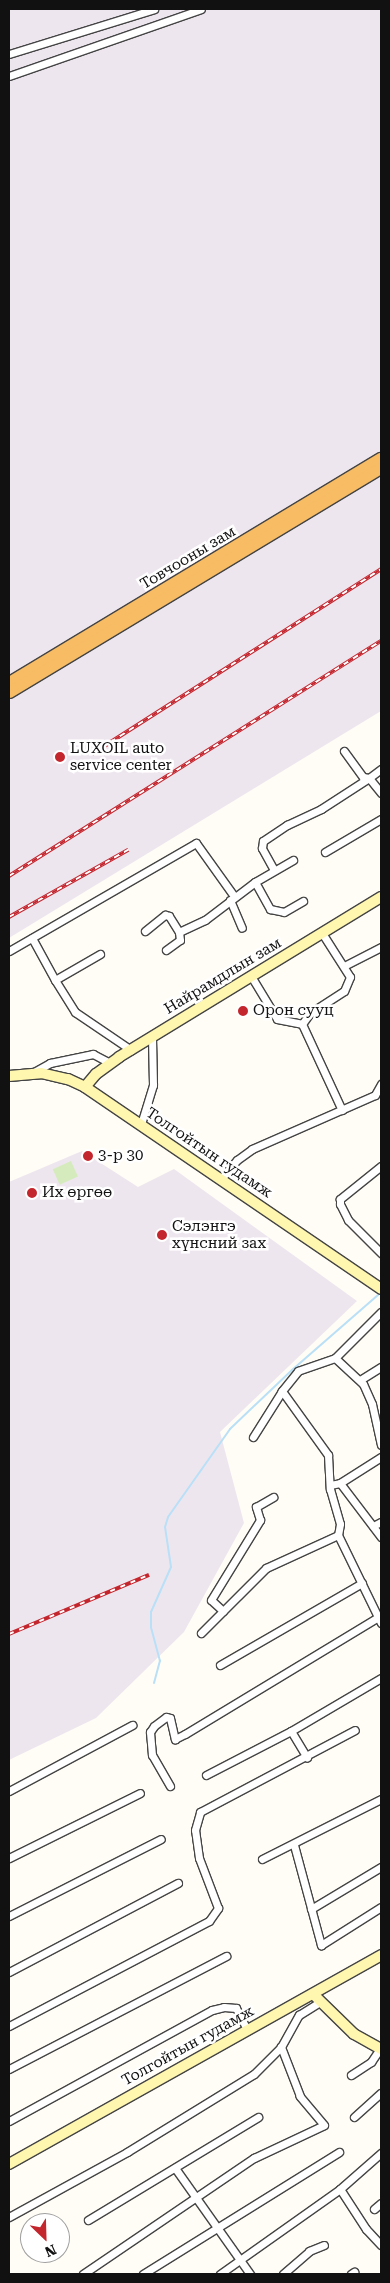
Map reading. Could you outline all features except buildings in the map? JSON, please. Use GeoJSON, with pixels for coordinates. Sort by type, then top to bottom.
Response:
{"type":"FeatureCollection","features":[{"type":"Feature","properties":{"kind":"highway","name":"Товчооны зам"},"geometry":{"type":"LineString","coordinates":[[9,682],[381,458]]}},
{"type":"Feature","properties":{"kind":"highway","name":"Товчооны зам"},"geometry":{"type":"LineString","coordinates":[[9,692],[381,468]]}},
{"type":"Feature","properties":{"kind":"main road","name":"Найрамдлын зам"},"geometry":{"type":"LineString","coordinates":[[85,1088],[96,1074],[110,1063],[381,896]]}},
{"type":"Feature","properties":{"kind":"main road","name":"Толгойтын гудамж"},"geometry":{"type":"LineString","coordinates":[[9,1076],[32,1073],[68,1079],[85,1088],[381,1289]]}},
{"type":"Feature","properties":{"kind":"main road","name":"Толгойтын гудамж"},"geometry":{"type":"LineString","coordinates":[[9,2164],[247,2030],[316,1998],[381,1954]]}},
{"type":"Feature","properties":{"kind":"main road"},"geometry":{"type":"LineString","coordinates":[[316,1998],[354,2034],[381,2048]]}},
{"type":"Feature","properties":{"kind":"street"},"geometry":{"type":"LineString","coordinates":[[9,54],[154,9]]}},
{"type":"Feature","properties":{"kind":"street"},"geometry":{"type":"LineString","coordinates":[[9,76],[200,9]]}},
{"type":"Feature","properties":{"kind":"street"},"geometry":{"type":"LineString","coordinates":[[344,751],[363,777],[369,778],[381,793]]}},
{"type":"Feature","properties":{"kind":"street"},"geometry":{"type":"LineString","coordinates":[[274,870],[262,848],[263,841],[287,825],[321,809],[381,769]]}},
{"type":"Feature","properties":{"kind":"street"},"geometry":{"type":"LineString","coordinates":[[325,852],[381,819]]}},
{"type":"Feature","properties":{"kind":"street"},"geometry":{"type":"LineString","coordinates":[[9,951],[196,843],[232,898],[242,928]]}},
{"type":"Feature","properties":{"kind":"street"},"geometry":{"type":"LineString","coordinates":[[179,932],[205,920],[255,882],[293,860]]}},
{"type":"Feature","properties":{"kind":"street"},"geometry":{"type":"LineString","coordinates":[[255,882],[270,909],[284,912],[303,901]]}},
{"type":"Feature","properties":{"kind":"street"},"geometry":{"type":"LineString","coordinates":[[145,931],[157,919],[169,916],[179,932],[180,940],[166,950]]}},
{"type":"Feature","properties":{"kind":"street"},"geometry":{"type":"LineString","coordinates":[[302,1024],[310,1013],[344,991],[350,977],[322,933]]}},
{"type":"Feature","properties":{"kind":"street"},"geometry":{"type":"LineString","coordinates":[[32,938],[75,1012],[131,1050]]}},
{"type":"Feature","properties":{"kind":"street"},"geometry":{"type":"LineString","coordinates":[[344,966],[381,947]]}},
{"type":"Feature","properties":{"kind":"street"},"geometry":{"type":"LineString","coordinates":[[55,980],[100,954]]}},
{"type":"Feature","properties":{"kind":"street"},"geometry":{"type":"LineString","coordinates":[[251,976],[277,1019],[302,1024]]}},
{"type":"Feature","properties":{"kind":"street"},"geometry":{"type":"LineString","coordinates":[[302,1024],[342,1110]]}},
{"type":"Feature","properties":{"kind":"street"},"geometry":{"type":"LineString","coordinates":[[140,1124],[153,1085],[152,1037]]}},
{"type":"Feature","properties":{"kind":"street"},"geometry":{"type":"LineString","coordinates":[[32,1073],[50,1063],[93,1054],[110,1063]]}},
{"type":"Feature","properties":{"kind":"street"},"geometry":{"type":"LineString","coordinates":[[221,1179],[237,1160],[252,1149],[374,1095],[381,1084]]}},
{"type":"Feature","properties":{"kind":"street"},"geometry":{"type":"LineString","coordinates":[[380,1250],[348,1220],[340,1204],[340,1199],[381,1166]]}},
{"type":"Feature","properties":{"kind":"street"},"geometry":{"type":"LineString","coordinates":[[253,1437],[282,1391],[298,1371],[335,1358],[381,1312]]}},
{"type":"Feature","properties":{"kind":"street"},"geometry":{"type":"LineString","coordinates":[[335,1358],[360,1380],[372,1404],[381,1445]]}},
{"type":"Feature","properties":{"kind":"street"},"geometry":{"type":"LineString","coordinates":[[360,1380],[381,1367]]}},
{"type":"Feature","properties":{"kind":"street"},"geometry":{"type":"LineString","coordinates":[[170,1786],[152,1755],[150,1732],[154,1726],[166,1717],[170,1718],[175,1739],[379,1620],[338,1535],[340,1524],[330,1485],[328,1455],[282,1391]]}},
{"type":"Feature","properties":{"kind":"street"},"geometry":{"type":"LineString","coordinates":[[330,1485],[340,1483],[381,1457]]}},
{"type":"Feature","properties":{"kind":"street"},"geometry":{"type":"LineString","coordinates":[[340,1483],[381,1537]]}},
{"type":"Feature","properties":{"kind":"street"},"geometry":{"type":"LineString","coordinates":[[223,1611],[211,1600],[260,1520],[256,1507],[272,1497]]}},
{"type":"Feature","properties":{"kind":"street"},"geometry":{"type":"LineString","coordinates":[[373,1526],[381,1522]]}},
{"type":"Feature","properties":{"kind":"street"},"geometry":{"type":"LineString","coordinates":[[201,1633],[266,1568],[338,1535]]}},
{"type":"Feature","properties":{"kind":"street"},"geometry":{"type":"LineString","coordinates":[[220,1665],[362,1584]]}},
{"type":"Feature","properties":{"kind":"street"},"geometry":{"type":"LineString","coordinates":[[206,1775],[291,1731],[381,1678]]}},
{"type":"Feature","properties":{"kind":"street"},"geometry":{"type":"LineString","coordinates":[[9,1791],[132,1725]]}},
{"type":"Feature","properties":{"kind":"street"},"geometry":{"type":"LineString","coordinates":[[9,2026],[216,1915],[218,1908],[199,1858],[195,1830],[200,1812],[307,1758],[355,1730]]}},
{"type":"Feature","properties":{"kind":"street"},"geometry":{"type":"LineString","coordinates":[[291,1731],[307,1758]]}},
{"type":"Feature","properties":{"kind":"street"},"geometry":{"type":"LineString","coordinates":[[9,1858],[140,1793]]}},
{"type":"Feature","properties":{"kind":"street"},"geometry":{"type":"LineString","coordinates":[[262,1859],[294,1845],[381,1799]]}},
{"type":"Feature","properties":{"kind":"street"},"geometry":{"type":"LineString","coordinates":[[9,1916],[162,1839]]}},
{"type":"Feature","properties":{"kind":"street"},"geometry":{"type":"LineString","coordinates":[[294,1845],[321,1946],[381,1907]]}},
{"type":"Feature","properties":{"kind":"street"},"geometry":{"type":"LineString","coordinates":[[311,1910],[381,1867]]}},
{"type":"Feature","properties":{"kind":"street"},"geometry":{"type":"LineString","coordinates":[[9,1972],[178,1883]]}},
{"type":"Feature","properties":{"kind":"street"},"geometry":{"type":"LineString","coordinates":[[9,2069],[226,1956]]}},
{"type":"Feature","properties":{"kind":"street"},"geometry":{"type":"LineString","coordinates":[[9,2217],[127,2152],[254,2074],[281,2047],[299,2015],[316,1998]]}},
{"type":"Feature","properties":{"kind":"street"},"geometry":{"type":"LineString","coordinates":[[9,2121],[212,2010],[224,2006],[236,2008],[247,2030]]}},
{"type":"Feature","properties":{"kind":"street"},"geometry":{"type":"LineString","coordinates":[[82,2274],[254,2158],[324,2125],[300,2096],[281,2047]]}},
{"type":"Feature","properties":{"kind":"street"},"geometry":{"type":"LineString","coordinates":[[351,2075],[371,2062],[381,2048]]}},
{"type":"Feature","properties":{"kind":"street"},"geometry":{"type":"LineString","coordinates":[[354,2117],[381,2093]]}},
{"type":"Feature","properties":{"kind":"street"},"geometry":{"type":"LineString","coordinates":[[88,2220],[258,2117]]}},
{"type":"Feature","properties":{"kind":"street"},"geometry":{"type":"LineString","coordinates":[[143,2274],[339,2152]]}},
{"type":"Feature","properties":{"kind":"street"},"geometry":{"type":"LineString","coordinates":[[220,2274],[340,2189],[381,2153]]}},
{"type":"Feature","properties":{"kind":"street"},"geometry":{"type":"LineString","coordinates":[[175,2168],[250,2274]]}},
{"type":"Feature","properties":{"kind":"street"},"geometry":{"type":"LineString","coordinates":[[340,2189],[366,2229],[381,2245]]}},
{"type":"Feature","properties":{"kind":"street"},"geometry":{"type":"LineString","coordinates":[[374,2209],[381,2203]]}},
{"type":"Feature","properties":{"kind":"street"},"geometry":{"type":"LineString","coordinates":[[283,2274],[309,2251],[324,2245]]}},
{"type":"Feature","properties":{"kind":"shaded area"},"geometry":{"type":"Polygon","coordinates":[[[9,9],[381,9],[381,711],[9,938],[9,9]]]}},
{"type":"Feature","properties":{"kind":"shaded area"},"geometry":{"type":"Polygon","coordinates":[[[82,1151],[138,1187],[174,1169],[357,1301],[220,1432],[244,1523],[184,1632],[96,1718],[9,1760],[9,1182],[82,1151]]]}},
{"type":"Feature","properties":{"kind":"green space"},"geometry":{"type":"Polygon","coordinates":[[[71,1161],[78,1177],[60,1185],[53,1169],[71,1161]]]}},
{"type":"Feature","properties":{"kind":"waterway"},"geometry":{"type":"LineString","coordinates":[[154,1683],[160,1661],[151,1627],[151,1612],[171,1567],[165,1527],[168,1517],[230,1429],[292,1370],[379,1294]]}},
{"type":"Feature","properties":{"kind":"railway"},"geometry":{"type":"LineString","coordinates":[[92,754],[381,569]]}},
{"type":"Feature","properties":{"kind":"railway"},"geometry":{"type":"LineString","coordinates":[[9,876],[381,641]]}},
{"type":"Feature","properties":{"kind":"railway"},"geometry":{"type":"LineString","coordinates":[[9,917],[128,850]]}},
{"type":"Feature","properties":{"kind":"railway"},"geometry":{"type":"LineString","coordinates":[[9,1634],[149,1575]]}},
{"type":"Feature","properties":{"kind":"place","name":"LUXOIL auto service center"},"geometry":{"type":"Point","coordinates":[60,757]}},
{"type":"Feature","properties":{"kind":"place","name":"Орон сууц"},"geometry":{"type":"Point","coordinates":[243,1011]}},
{"type":"Feature","properties":{"kind":"place","name":"3-р 30"},"geometry":{"type":"Point","coordinates":[88,1156]}},
{"type":"Feature","properties":{"kind":"place","name":"Их өргөө"},"geometry":{"type":"Point","coordinates":[32,1193]}},
{"type":"Feature","properties":{"kind":"place","name":"Сэлэнгэ хүнсний зах"},"geometry":{"type":"Point","coordinates":[162,1235]}}]}
